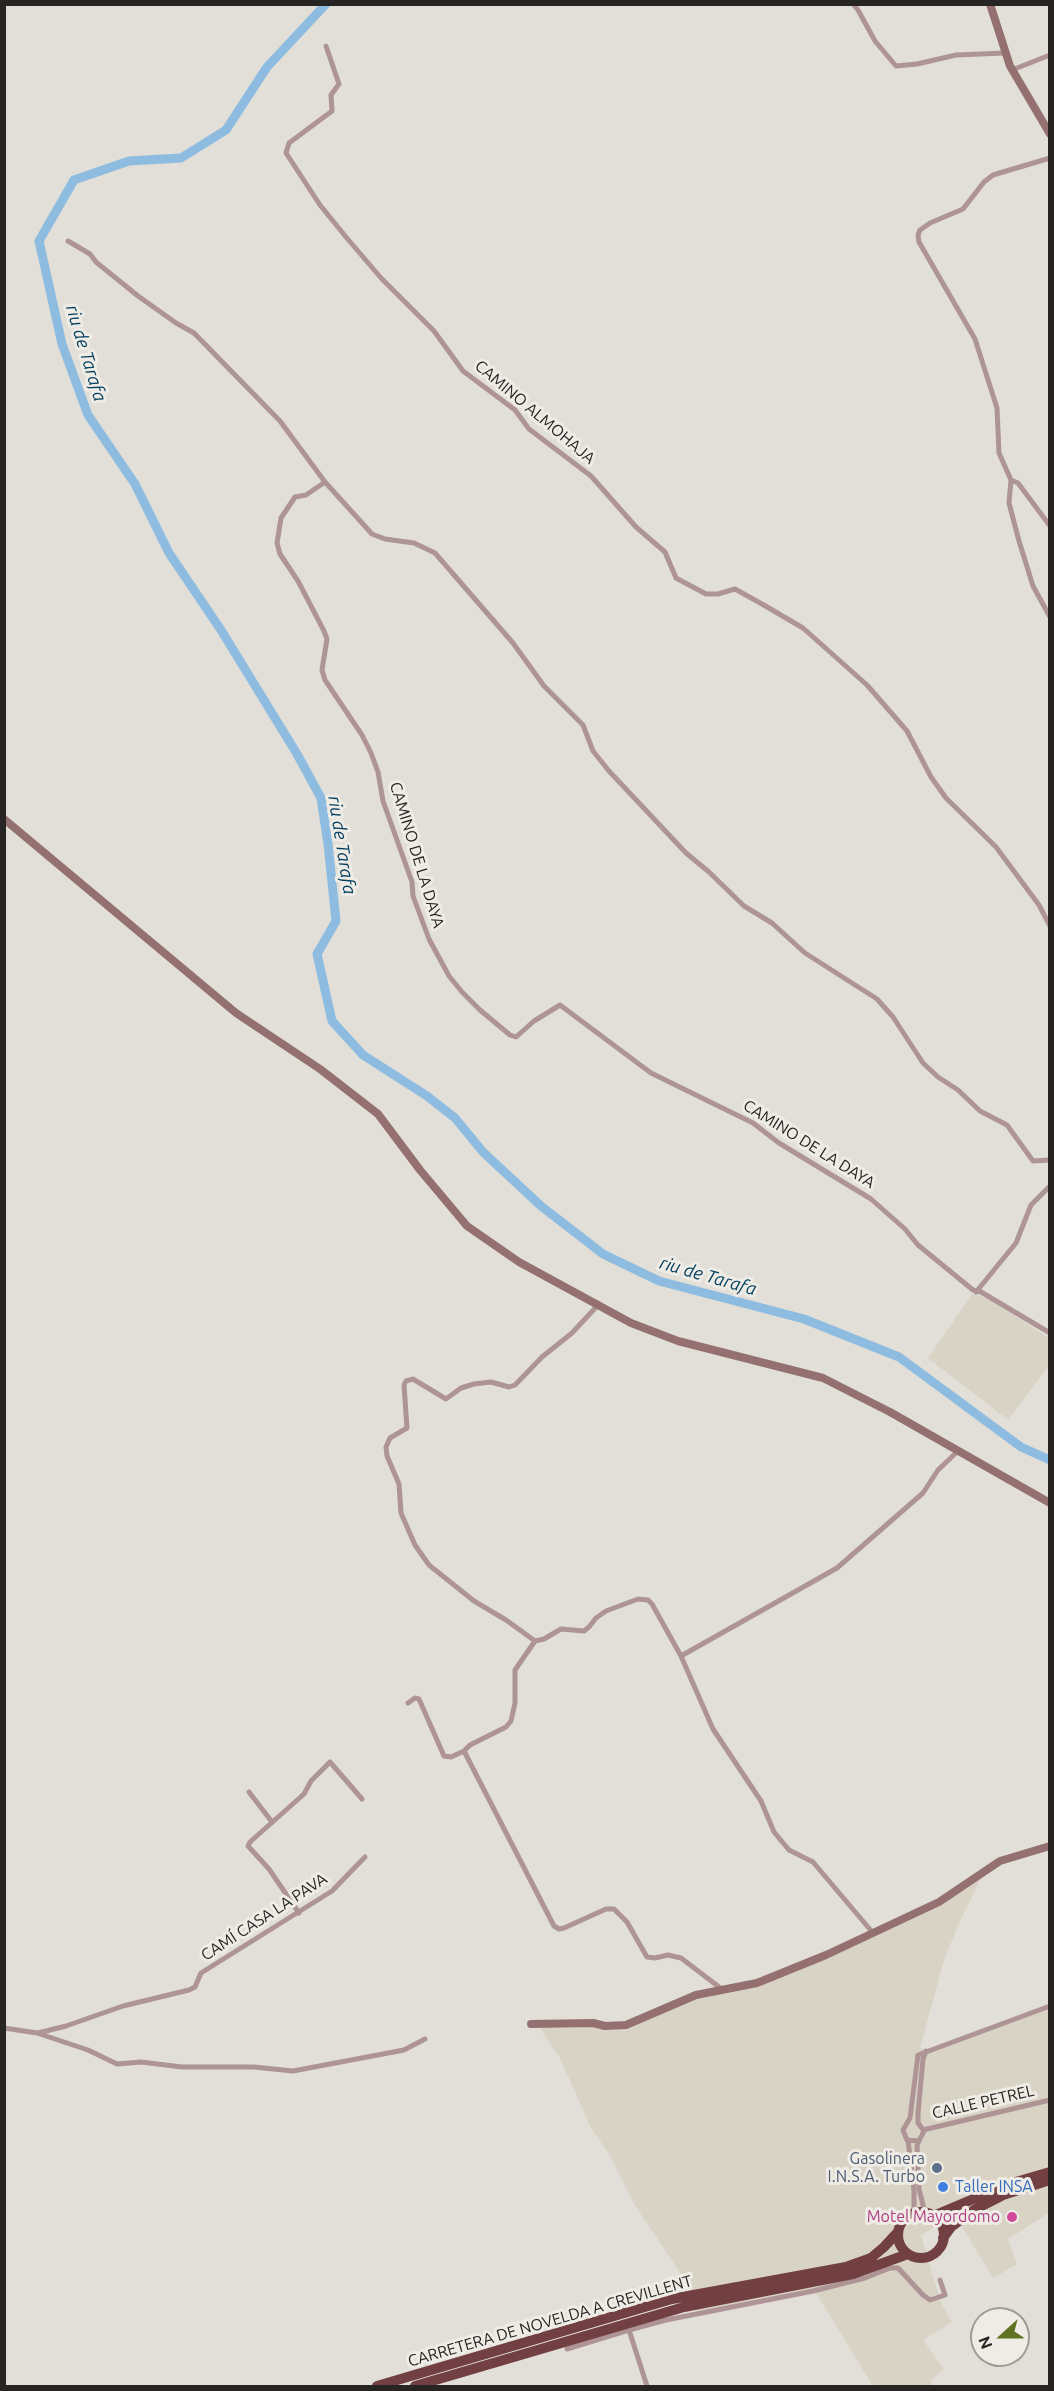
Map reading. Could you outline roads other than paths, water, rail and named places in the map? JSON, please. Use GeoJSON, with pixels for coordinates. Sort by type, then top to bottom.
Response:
{"type":"FeatureCollection","features":[{"type":"Feature","properties":{"kind":"highway"},"geometry":{"type":"LineString","coordinates":[[1050,2172],[924,2214],[907,2217],[898,2232],[900,2244],[908,2254],[917,2258],[932,2255],[951,2227],[974,2210],[1003,2195],[1050,2181]]}},
{"type":"Feature","properties":{"kind":"highway"},"geometry":{"type":"LineString","coordinates":[[924,2214],[941,2225],[943,2238]]}},
{"type":"Feature","properties":{"kind":"highway","name":"CARRETERA DE NOVELDA A CREVILLENT"},"geometry":{"type":"LineString","coordinates":[[377,2386],[672,2299],[846,2267],[871,2258],[898,2232]]}},
{"type":"Feature","properties":{"kind":"highway","name":"CARRETERA DE NOVELDA A CREVILLENT"},"geometry":{"type":"LineString","coordinates":[[415,2386],[673,2310],[853,2274],[908,2254]]}},
{"type":"Feature","properties":{"kind":"main road"},"geometry":{"type":"LineString","coordinates":[[990,4],[1012,70],[1050,134]]}},
{"type":"Feature","properties":{"kind":"main road"},"geometry":{"type":"LineString","coordinates":[[4,819],[236,1013],[378,1113],[420,1170],[467,1226],[519,1263],[631,1323],[678,1341],[823,1378],[1050,1503]]}},
{"type":"Feature","properties":{"kind":"main road"},"geometry":{"type":"LineString","coordinates":[[531,2024],[626,2025],[696,1995],[757,1983],[826,1955],[939,1902],[1000,1861],[1050,1846]]}},
{"type":"Feature","properties":{"kind":"street"},"geometry":{"type":"LineString","coordinates":[[853,4],[875,41],[896,66],[917,64],[956,55],[1005,52]]}},
{"type":"Feature","properties":{"kind":"street","name":"CAMINO ALMOHAJA"},"geometry":{"type":"LineString","coordinates":[[326,46],[339,84],[331,95],[332,111],[289,143],[286,153],[320,205],[346,237],[381,278],[434,330],[463,371],[515,410],[530,429],[591,476],[636,527],[665,552],[676,578],[706,594],[718,594],[735,589],[753,599],[803,628],[867,685],[907,731],[931,777],[946,798],[996,847],[1039,905],[1050,926]]}},
{"type":"Feature","properties":{"kind":"street"},"geometry":{"type":"LineString","coordinates":[[1012,70],[1050,55]]}},
{"type":"Feature","properties":{"kind":"street"},"geometry":{"type":"LineString","coordinates":[[1050,158],[993,175],[984,182],[960,211],[930,223],[920,230],[918,235],[919,242],[975,339],[997,408],[1001,461],[1011,480],[1009,503],[1019,541],[1033,586],[1050,617]]}},
{"type":"Feature","properties":{"kind":"street"},"geometry":{"type":"LineString","coordinates":[[68,241],[90,254],[96,262],[138,296],[194,333],[280,421],[325,482],[372,534],[386,539],[414,543],[435,552],[513,643],[544,686],[583,725],[593,751],[609,771],[686,853],[744,906],[772,923],[805,953],[877,999],[893,1017],[923,1063],[938,1077],[958,1090],[980,1111],[1007,1125],[1033,1161],[1050,1160]]}},
{"type":"Feature","properties":{"kind":"street"},"geometry":{"type":"LineString","coordinates":[[1011,480],[1018,483],[1050,526]]}},
{"type":"Feature","properties":{"kind":"street","name":"CAMINO DE LA DAYA"},"geometry":{"type":"LineString","coordinates":[[325,482],[306,495],[295,497],[281,518],[277,543],[280,554],[298,581],[324,631],[327,639],[322,670],[325,680],[362,735],[371,753],[378,772],[382,801],[412,882],[413,896],[429,939],[449,976],[480,1010],[510,1035],[516,1037],[534,1021],[560,1005],[651,1073],[753,1123],[779,1143],[871,1199],[905,1229],[918,1245],[976,1292],[981,1292],[1050,1333]]}},
{"type":"Feature","properties":{"kind":"street"},"geometry":{"type":"LineString","coordinates":[[976,1292],[1016,1244],[1031,1206],[1050,1186]]}},
{"type":"Feature","properties":{"kind":"street"},"geometry":{"type":"LineString","coordinates":[[535,1641],[474,1601],[429,1565],[415,1545],[401,1514],[399,1484],[387,1456],[386,1447],[390,1438],[407,1428],[404,1385],[408,1379],[446,1399],[461,1388],[474,1384],[491,1382],[509,1387],[572,1333],[599,1304]]}},
{"type":"Feature","properties":{"kind":"street"},"geometry":{"type":"LineString","coordinates":[[681,1656],[837,1568],[923,1493],[938,1470],[958,1451]]}},
{"type":"Feature","properties":{"kind":"street"},"geometry":{"type":"LineString","coordinates":[[408,1703],[415,1698],[419,1700],[444,1756],[451,1757],[507,1727],[511,1721],[515,1703],[515,1670],[535,1641],[544,1639],[561,1629],[584,1631],[606,1611],[642,1598],[652,1604],[681,1656],[713,1729],[761,1801],[774,1832],[789,1850],[813,1862],[873,1933]]}},
{"type":"Feature","properties":{"kind":"street"},"geometry":{"type":"LineString","coordinates":[[464,1751],[555,1926],[559,1929],[564,1928],[606,1909],[614,1909],[627,1922],[647,1957],[656,1958],[668,1955],[681,1958],[723,1989]]}},
{"type":"Feature","properties":{"kind":"street"},"geometry":{"type":"LineString","coordinates":[[299,1913],[269,1869],[248,1846],[250,1842],[304,1794],[312,1781],[330,1762],[362,1799]]}},
{"type":"Feature","properties":{"kind":"street"},"geometry":{"type":"LineString","coordinates":[[249,1792],[272,1822]]}},
{"type":"Feature","properties":{"kind":"street","name":"CAMÍ CASA LA PAVA"},"geometry":{"type":"LineString","coordinates":[[37,2033],[66,2026],[123,2006],[142,2003],[195,1987],[201,1974],[267,1930],[299,1913],[332,1891],[365,1857]]}},
{"type":"Feature","properties":{"kind":"street"},"geometry":{"type":"LineString","coordinates":[[924,2214],[914,2191],[908,2140],[903,2130],[909,2123],[916,2057],[928,2050],[1050,2006]]}},
{"type":"Feature","properties":{"kind":"street"},"geometry":{"type":"LineString","coordinates":[[4,2028],[37,2033],[88,2050],[117,2064],[141,2062],[182,2067],[254,2067],[293,2071],[404,2050],[425,2039]]}},
{"type":"Feature","properties":{"kind":"street"},"geometry":{"type":"LineString","coordinates":[[924,2214],[919,2189],[918,2141],[923,2136],[923,2130],[918,2123],[922,2059],[928,2050]]}},
{"type":"Feature","properties":{"kind":"street","name":"CALLE PETREL"},"geometry":{"type":"LineString","coordinates":[[923,2130],[1050,2100]]}},
{"type":"Feature","properties":{"kind":"street"},"geometry":{"type":"LineString","coordinates":[[909,2123],[918,2123]]}},
{"type":"Feature","properties":{"kind":"street"},"geometry":{"type":"LineString","coordinates":[[908,2140],[918,2141]]}},
{"type":"Feature","properties":{"kind":"street"},"geometry":{"type":"LineString","coordinates":[[567,2349],[666,2320],[813,2291],[865,2278],[890,2268],[898,2268],[930,2300],[945,2295],[940,2280]]}},
{"type":"Feature","properties":{"kind":"street"},"geometry":{"type":"LineString","coordinates":[[629,2330],[647,2386]]}},
{"type":"Feature","properties":{"kind":"waterway","name":"riu de Tarafa"},"geometry":{"type":"LineString","coordinates":[[326,4],[267,67],[226,130],[181,158],[129,161],[74,180],[39,241],[62,344],[88,415],[135,484],[169,553],[221,630],[297,754],[321,798],[336,921],[317,954],[332,1021],[363,1055],[427,1096],[455,1118],[483,1152],[541,1206],[603,1254],[659,1281],[804,1319],[899,1357],[1021,1447],[1050,1460]]}},
{"type":"Feature","properties":{"kind":"place","name":"Gasolinera I.N.S.A. Turbo"},"geometry":{"type":"Point","coordinates":[937,2168]}},
{"type":"Feature","properties":{"kind":"place","name":"Taller INSA"},"geometry":{"type":"Point","coordinates":[943,2187]}},
{"type":"Feature","properties":{"kind":"place","name":"Motel Mayordomo"},"geometry":{"type":"Point","coordinates":[1012,2217]}}]}
